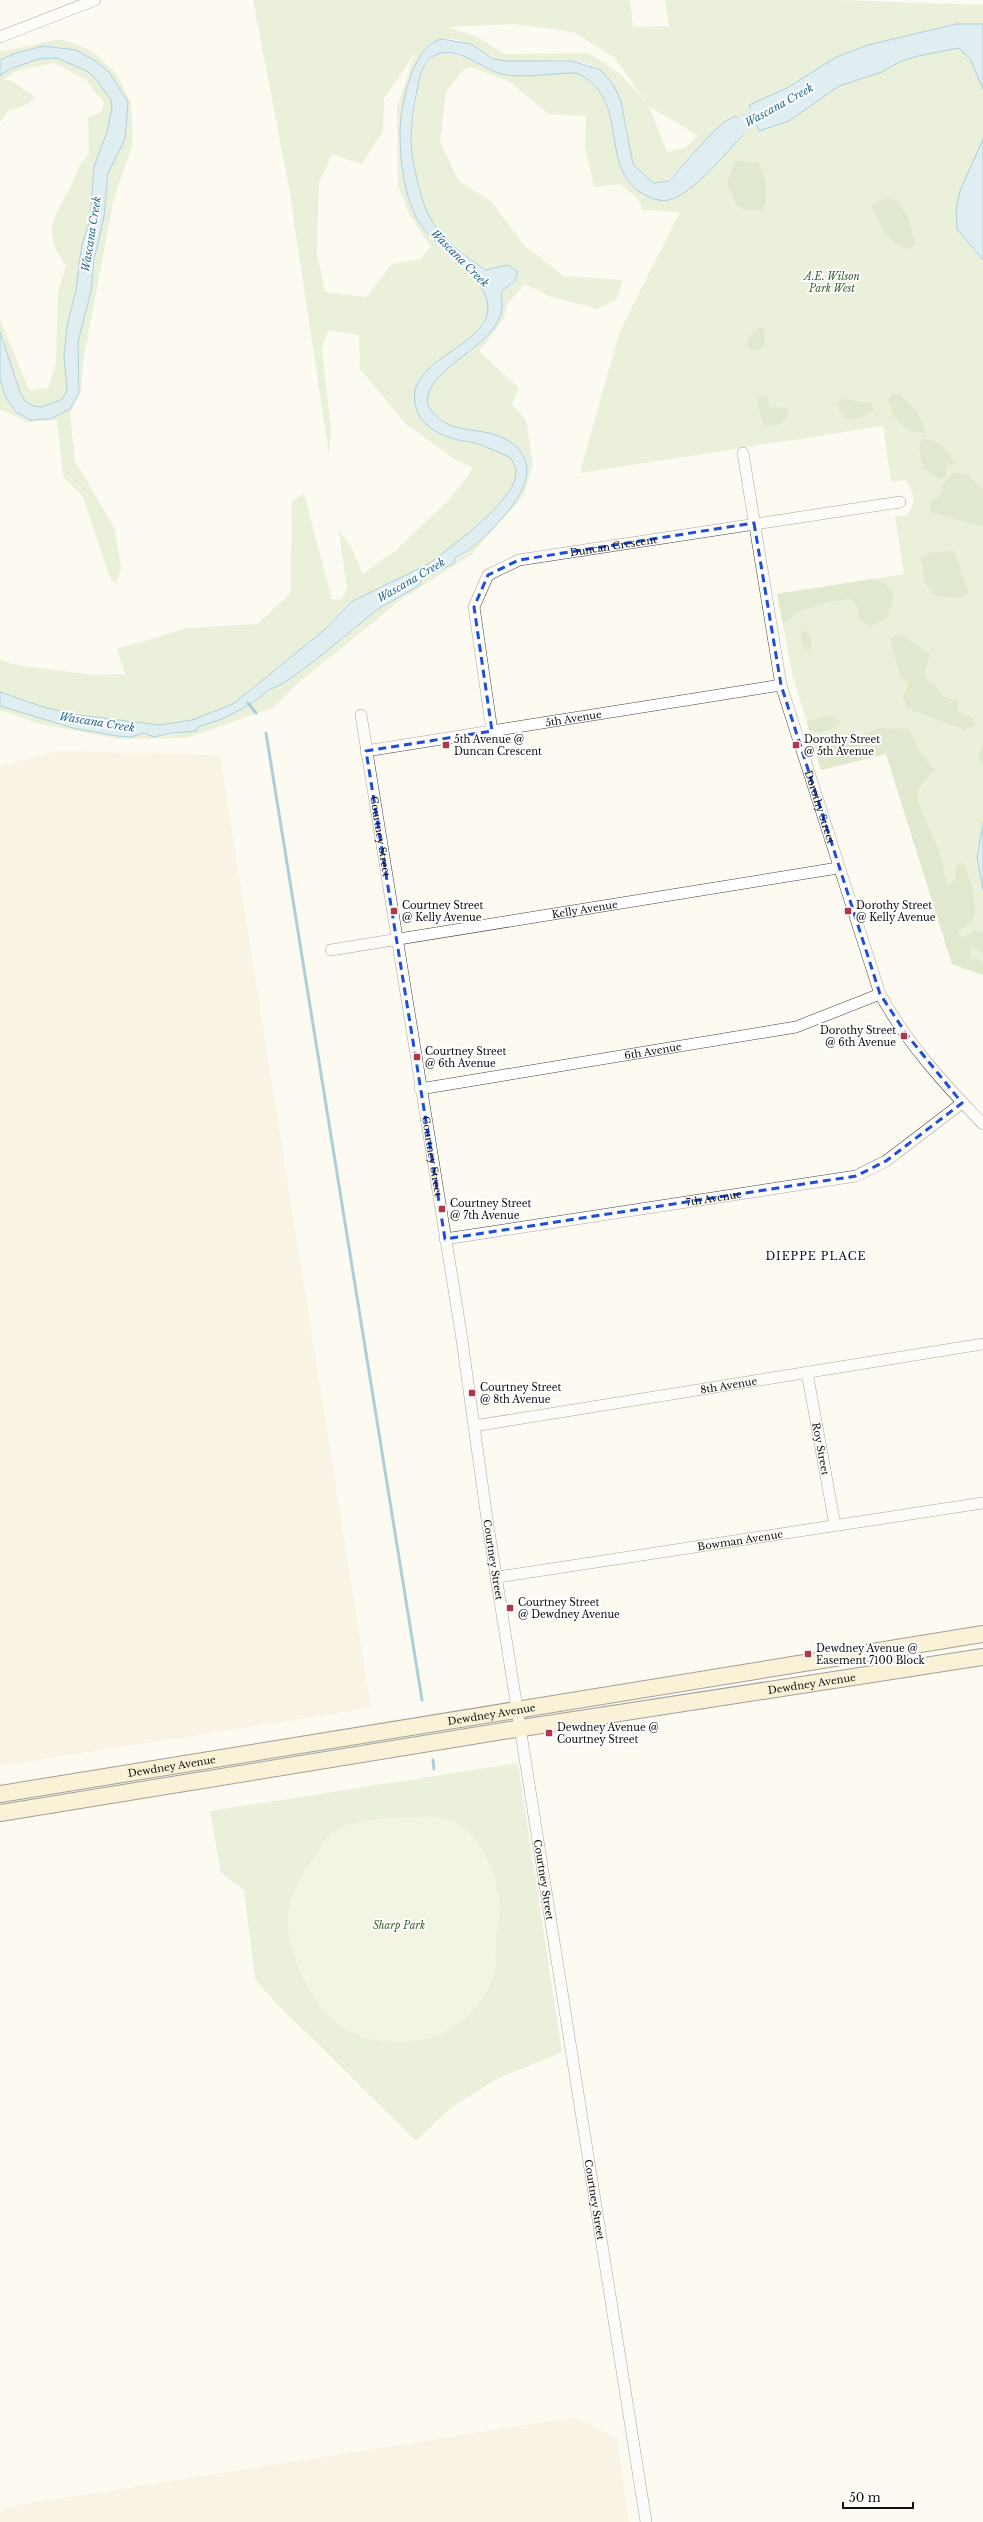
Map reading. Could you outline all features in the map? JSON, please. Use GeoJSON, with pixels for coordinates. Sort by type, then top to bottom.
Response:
{"type":"FeatureCollection","features":[{"type":"Feature","properties":{"kind":"main road","name":"Dewdney Avenue"},"geometry":{"type":"LineString","coordinates":[[0,1794],[983,1634]]}},
{"type":"Feature","properties":{"kind":"main road","name":"Dewdney Avenue"},"geometry":{"type":"LineString","coordinates":[[0,1813],[522,1728],[983,1657]]}},
{"type":"Feature","properties":{"kind":"street"},"geometry":{"type":"LineString","coordinates":[[0,37],[95,0]]}},
{"type":"Feature","properties":{"kind":"street","name":"Dorothy Street"},"geometry":{"type":"LineString","coordinates":[[743,453],[781,685],[838,868],[880,994],[907,1035],[962,1102],[983,1124]]}},
{"type":"Feature","properties":{"kind":"street","name":"Duncan Crescent"},"geometry":{"type":"LineString","coordinates":[[492,731],[474,607],[488,575],[519,560],[754,523],[900,502]]}},
{"type":"Feature","properties":{"kind":"street","name":"5th Avenue"},"geometry":{"type":"LineString","coordinates":[[366,751],[781,685]]}},
{"type":"Feature","properties":{"kind":"street","name":"Courtney Street"},"geometry":{"type":"LineString","coordinates":[[361,715],[445,1239],[646,2522]]}},
{"type":"Feature","properties":{"kind":"street","name":"Kelly Avenue"},"geometry":{"type":"LineString","coordinates":[[331,950],[838,868]]}},
{"type":"Feature","properties":{"kind":"street","name":"6th Avenue"},"geometry":{"type":"LineString","coordinates":[[420,1089],[796,1027],[880,994]]}},
{"type":"Feature","properties":{"kind":"street","name":"7th Avenue"},"geometry":{"type":"LineString","coordinates":[[445,1239],[856,1176],[886,1161],[962,1102]]}},
{"type":"Feature","properties":{"kind":"street","name":"8th Avenue"},"geometry":{"type":"LineString","coordinates":[[474,1426],[983,1344]]}},
{"type":"Feature","properties":{"kind":"street","name":"Roy Street"},"geometry":{"type":"LineString","coordinates":[[807,1372],[836,1525]]}},
{"type":"Feature","properties":{"kind":"street","name":"Bowman Avenue"},"geometry":{"type":"LineString","coordinates":[[498,1577],[983,1503]]}},
{"type":"Feature","properties":{"kind":"highlighted area"},"geometry":{"type":"Polygon","coordinates":[[[754,523],[781,685],[880,994],[907,1035],[962,1103],[886,1161],[856,1176],[445,1239],[366,751],[492,731],[474,607],[488,575],[519,560],[754,523]]]}},
{"type":"Feature","properties":{"kind":"shaded area"},"geometry":{"type":"Polygon","coordinates":[[[59,751],[220,755],[371,1708],[0,1766],[0,766],[59,751]]]}},
{"type":"Feature","properties":{"kind":"shaded area"},"geometry":{"type":"Polygon","coordinates":[[[576,2417],[617,2438],[629,2522],[0,2522],[0,2512],[12,2506],[576,2417]]]}},
{"type":"Feature","properties":{"kind":"green space","name":"A.E. Wilson Park West"},"geometry":{"type":"Polygon","coordinates":[[[253,0],[630,0],[633,27],[669,26],[665,0],[840,0],[983,5],[983,975],[952,964],[886,754],[821,770],[793,677],[777,594],[904,574],[895,517],[907,515],[912,505],[913,497],[911,489],[905,480],[891,482],[883,426],[580,473],[619,333],[680,212],[642,210],[639,200],[620,184],[594,187],[585,147],[586,116],[548,114],[510,82],[471,67],[464,69],[446,92],[440,141],[458,180],[492,202],[524,245],[564,276],[623,280],[616,300],[597,309],[549,296],[525,284],[507,305],[504,319],[479,351],[519,388],[512,404],[526,420],[533,463],[524,495],[471,555],[402,599],[298,683],[273,708],[186,738],[118,739],[40,724],[0,710],[0,706],[91,732],[131,737],[144,733],[154,737],[175,734],[222,719],[251,704],[269,690],[284,683],[378,609],[412,590],[421,580],[469,551],[511,507],[523,454],[498,436],[453,426],[445,422],[438,418],[427,403],[429,392],[434,382],[442,373],[473,348],[490,331],[496,318],[503,291],[515,281],[503,266],[485,270],[443,235],[429,217],[420,196],[411,140],[418,86],[423,68],[433,56],[443,52],[466,57],[496,72],[576,73],[596,85],[601,92],[610,117],[618,155],[638,191],[657,200],[691,187],[724,155],[695,152],[667,181],[653,183],[640,173],[634,166],[620,99],[615,88],[600,71],[590,65],[570,60],[526,62],[505,61],[497,59],[460,41],[451,39],[436,40],[423,54],[407,92],[402,122],[402,148],[408,197],[416,216],[423,227],[447,254],[469,272],[475,279],[485,294],[488,303],[484,321],[471,337],[434,368],[420,384],[414,400],[421,417],[447,436],[494,450],[511,458],[516,469],[515,480],[511,489],[495,509],[471,531],[430,563],[344,607],[323,631],[233,704],[192,720],[160,726],[78,715],[43,707],[0,692],[0,659],[11,664],[92,675],[125,674],[117,649],[188,628],[257,624],[290,594],[292,500],[304,494],[332,599],[341,600],[347,588],[339,531],[350,545],[363,574],[396,550],[451,498],[473,468],[456,460],[406,424],[360,369],[359,335],[328,330],[322,348],[331,431],[329,455],[289,188],[253,0]],[[514,24],[448,27],[478,37],[505,54],[589,53],[620,74],[646,102],[614,57],[573,32],[514,24]],[[415,53],[384,99],[383,132],[361,164],[332,154],[319,183],[317,254],[325,292],[366,297],[392,264],[420,259],[431,247],[410,216],[398,186],[397,108],[415,53]],[[649,106],[667,152],[686,147],[698,136],[649,106]]]}},
{"type":"Feature","properties":{"kind":"green space"},"geometry":{"type":"Polygon","coordinates":[[[60,39],[91,50],[117,74],[131,103],[133,144],[114,198],[83,362],[81,391],[70,414],[75,461],[115,529],[121,568],[116,584],[110,578],[83,497],[63,477],[57,420],[27,422],[0,409],[0,379],[12,408],[23,417],[32,420],[41,421],[59,415],[67,410],[78,395],[80,384],[78,347],[79,335],[93,277],[103,208],[109,181],[109,171],[122,144],[124,132],[127,102],[109,72],[61,47],[44,46],[16,53],[0,60],[0,52],[60,39]]]}},
{"type":"Feature","properties":{"kind":"green space"},"geometry":{"type":"Polygon","coordinates":[[[57,58],[87,71],[95,78],[111,100],[112,108],[107,132],[94,167],[90,221],[82,244],[76,290],[67,326],[64,356],[67,391],[61,400],[42,407],[33,406],[25,401],[20,392],[0,332],[0,319],[29,390],[48,388],[56,363],[58,291],[66,266],[58,253],[54,242],[52,232],[53,223],[78,168],[89,155],[88,117],[102,112],[104,103],[86,80],[54,63],[16,71],[4,80],[11,80],[36,98],[24,106],[8,111],[0,123],[0,76],[27,62],[57,58]]]}},
{"type":"Feature","properties":{"kind":"green space"},"geometry":{"type":"Polygon","coordinates":[[[735,161],[758,162],[763,174],[767,191],[763,210],[746,210],[738,207],[727,184],[735,161]]]}},
{"type":"Feature","properties":{"kind":"green space"},"geometry":{"type":"Polygon","coordinates":[[[888,198],[898,201],[909,219],[915,243],[910,249],[895,243],[889,238],[881,227],[871,205],[877,201],[888,198]]]}},
{"type":"Feature","properties":{"kind":"green space"},"geometry":{"type":"Polygon","coordinates":[[[759,328],[765,330],[764,346],[758,351],[751,350],[747,345],[749,336],[759,328]]]}},
{"type":"Feature","properties":{"kind":"green space"},"geometry":{"type":"Polygon","coordinates":[[[899,393],[918,413],[925,431],[912,433],[894,417],[888,400],[893,394],[899,393]]]}},
{"type":"Feature","properties":{"kind":"green space"},"geometry":{"type":"Polygon","coordinates":[[[768,396],[769,401],[767,407],[786,408],[789,414],[784,421],[772,426],[763,425],[758,406],[758,397],[768,396]]]}},
{"type":"Feature","properties":{"kind":"green space"},"geometry":{"type":"Polygon","coordinates":[[[844,399],[871,403],[874,410],[862,417],[847,419],[839,409],[838,402],[844,399]]]}},
{"type":"Feature","properties":{"kind":"green space"},"geometry":{"type":"Polygon","coordinates":[[[922,439],[938,443],[949,454],[955,464],[947,465],[946,476],[940,479],[923,468],[919,449],[922,439]]]}},
{"type":"Feature","properties":{"kind":"green space"},"geometry":{"type":"Polygon","coordinates":[[[952,473],[968,474],[983,490],[983,527],[931,512],[930,503],[943,492],[942,485],[952,473]]]}},
{"type":"Feature","properties":{"kind":"green space"},"geometry":{"type":"Polygon","coordinates":[[[954,551],[969,593],[960,598],[936,596],[925,583],[921,559],[929,553],[954,551]]]}},
{"type":"Feature","properties":{"kind":"green space"},"geometry":{"type":"Polygon","coordinates":[[[873,579],[887,585],[894,595],[888,617],[870,627],[859,619],[857,605],[850,599],[827,602],[800,611],[783,624],[777,594],[873,579]]]}},
{"type":"Feature","properties":{"kind":"green space"},"geometry":{"type":"Polygon","coordinates":[[[805,630],[811,637],[811,650],[805,649],[801,641],[801,633],[805,630]]]}},
{"type":"Feature","properties":{"kind":"green space"},"geometry":{"type":"Polygon","coordinates":[[[901,634],[930,654],[924,677],[936,686],[942,696],[958,701],[958,711],[972,718],[975,725],[965,730],[907,708],[903,698],[909,683],[900,677],[890,639],[901,634]]]}},
{"type":"Feature","properties":{"kind":"green space"},"geometry":{"type":"Polygon","coordinates":[[[830,716],[841,722],[822,732],[809,730],[807,722],[830,716]]]}},
{"type":"Feature","properties":{"kind":"green space"},"geometry":{"type":"Polygon","coordinates":[[[880,728],[909,729],[922,756],[935,769],[919,788],[917,800],[943,861],[945,878],[949,885],[955,880],[956,865],[963,863],[968,875],[973,893],[975,910],[974,917],[967,926],[958,931],[961,936],[966,938],[975,930],[983,933],[983,954],[979,950],[971,949],[970,955],[983,963],[983,975],[952,964],[886,754],[821,770],[814,746],[834,739],[852,739],[880,728]]]}},
{"type":"Feature","properties":{"kind":"green space"},"geometry":{"type":"Polygon","coordinates":[[[983,741],[983,765],[978,758],[983,741]]]}},
{"type":"Feature","properties":{"kind":"green space","name":"Sharp Park"},"geometry":{"type":"Polygon","coordinates":[[[518,1763],[562,2052],[495,2080],[452,2107],[416,2141],[273,2000],[255,1979],[244,1890],[221,1873],[210,1811],[518,1763]]]}},
{"type":"Feature","properties":{"kind":"green space"},"geometry":{"type":"Polygon","coordinates":[[[432,1816],[451,1821],[468,1831],[481,1848],[490,1865],[499,1894],[500,1903],[494,1973],[483,1999],[468,2016],[450,2029],[429,2038],[407,2042],[384,2042],[362,2036],[341,2026],[329,2016],[319,2003],[300,1971],[294,1954],[289,1936],[288,1919],[290,1904],[299,1880],[306,1869],[324,1842],[338,1829],[372,1820],[432,1816]]]}},
{"type":"Feature","properties":{"kind":"water"},"geometry":{"type":"Polygon","coordinates":[[[956,24],[983,24],[983,89],[970,59],[959,48],[918,56],[899,62],[882,72],[839,86],[789,121],[759,131],[749,105],[787,88],[836,57],[868,45],[956,24]]]}},
{"type":"Feature","properties":{"kind":"water"},"geometry":{"type":"Polygon","coordinates":[[[441,39],[471,44],[493,59],[507,61],[572,61],[601,70],[614,86],[621,101],[633,164],[653,183],[669,181],[709,136],[724,122],[735,116],[743,120],[746,127],[744,134],[709,172],[689,189],[679,196],[669,200],[656,199],[643,194],[629,182],[621,168],[616,151],[610,115],[604,98],[593,84],[576,73],[514,76],[498,73],[466,57],[449,52],[441,53],[430,58],[421,74],[413,114],[411,133],[411,148],[417,179],[426,209],[440,232],[485,270],[508,265],[517,271],[517,275],[515,280],[502,291],[502,309],[497,323],[488,335],[476,346],[438,377],[430,389],[427,403],[432,412],[446,423],[499,436],[515,445],[524,458],[527,466],[521,493],[509,510],[485,536],[470,549],[455,558],[454,563],[421,580],[420,585],[378,609],[313,662],[284,683],[269,690],[251,704],[222,719],[198,727],[196,731],[171,733],[154,737],[144,733],[131,737],[117,736],[73,728],[0,706],[0,692],[43,707],[78,715],[160,725],[192,720],[233,704],[323,631],[351,602],[430,563],[471,531],[495,509],[511,489],[515,480],[516,469],[511,458],[478,444],[443,435],[424,422],[416,408],[415,390],[422,376],[435,363],[478,330],[486,317],[487,301],[483,290],[466,269],[424,230],[413,210],[404,177],[400,133],[405,94],[415,65],[422,53],[431,44],[441,39]]]}},
{"type":"Feature","properties":{"kind":"water"},"geometry":{"type":"Polygon","coordinates":[[[44,46],[76,50],[97,62],[109,72],[128,102],[125,139],[108,173],[104,217],[94,260],[91,291],[78,342],[79,393],[70,409],[50,419],[30,420],[16,412],[6,398],[0,379],[0,332],[20,392],[25,401],[33,406],[42,407],[61,400],[67,391],[64,356],[67,326],[76,290],[82,244],[90,221],[94,167],[107,132],[112,108],[111,100],[95,78],[87,71],[57,58],[38,59],[10,69],[0,76],[0,60],[16,53],[44,46]]]}},
{"type":"Feature","properties":{"kind":"water"},"geometry":{"type":"Polygon","coordinates":[[[983,139],[983,260],[957,229],[956,210],[960,191],[983,139]]]}},
{"type":"Feature","properties":{"kind":"water"},"geometry":{"type":"Polygon","coordinates":[[[983,823],[983,890],[977,858],[983,823]]]}},
{"type":"Feature","properties":{"kind":"waterway","name":"Wascana Creek"},"geometry":{"type":"LineString","coordinates":[[726,137],[754,116],[776,107]]}},
{"type":"Feature","properties":{"kind":"waterway"},"geometry":{"type":"LineString","coordinates":[[248,703],[256,713]]}},
{"type":"Feature","properties":{"kind":"waterway"},"geometry":{"type":"LineString","coordinates":[[266,733],[422,1700]]}},
{"type":"Feature","properties":{"kind":"waterway"},"geometry":{"type":"LineString","coordinates":[[433,1760],[434,1769]]}},
{"type":"Feature","properties":{"kind":"place","name":"5th Avenue @ Duncan Crescent"},"geometry":{"type":"Point","coordinates":[446,745]}},
{"type":"Feature","properties":{"kind":"place","name":"Dorothy Street @ 5th Avenue"},"geometry":{"type":"Point","coordinates":[796,745]}},
{"type":"Feature","properties":{"kind":"place","name":"Courtney Street @ Kelly Avenue"},"geometry":{"type":"Point","coordinates":[394,911]}},
{"type":"Feature","properties":{"kind":"place","name":"Dorothy Street @ Kelly Avenue"},"geometry":{"type":"Point","coordinates":[848,911]}},
{"type":"Feature","properties":{"kind":"place","name":"Dorothy Street @ 6th Avenue"},"geometry":{"type":"Point","coordinates":[904,1036]}},
{"type":"Feature","properties":{"kind":"place","name":"Courtney Street @ 6th Avenue"},"geometry":{"type":"Point","coordinates":[417,1057]}},
{"type":"Feature","properties":{"kind":"place","name":"Courtney Street @ 7th Avenue"},"geometry":{"type":"Point","coordinates":[442,1209]}},
{"type":"Feature","properties":{"kind":"place","name":"Courtney Street @ 8th Avenue"},"geometry":{"type":"Point","coordinates":[472,1393]}},
{"type":"Feature","properties":{"kind":"place","name":"Courtney Street @ Dewdney Avenue"},"geometry":{"type":"Point","coordinates":[510,1608]}},
{"type":"Feature","properties":{"kind":"place","name":"Dewdney Avenue @ Easement 7100 Block"},"geometry":{"type":"Point","coordinates":[808,1654]}},
{"type":"Feature","properties":{"kind":"place","name":"Dewdney Avenue @ Courtney Street"},"geometry":{"type":"Point","coordinates":[549,1733]}},
{"type":"Feature","properties":{"kind":"district","name":"DIEPPE PLACE"},"geometry":{"type":"Point","coordinates":[816,1256]}}]}
